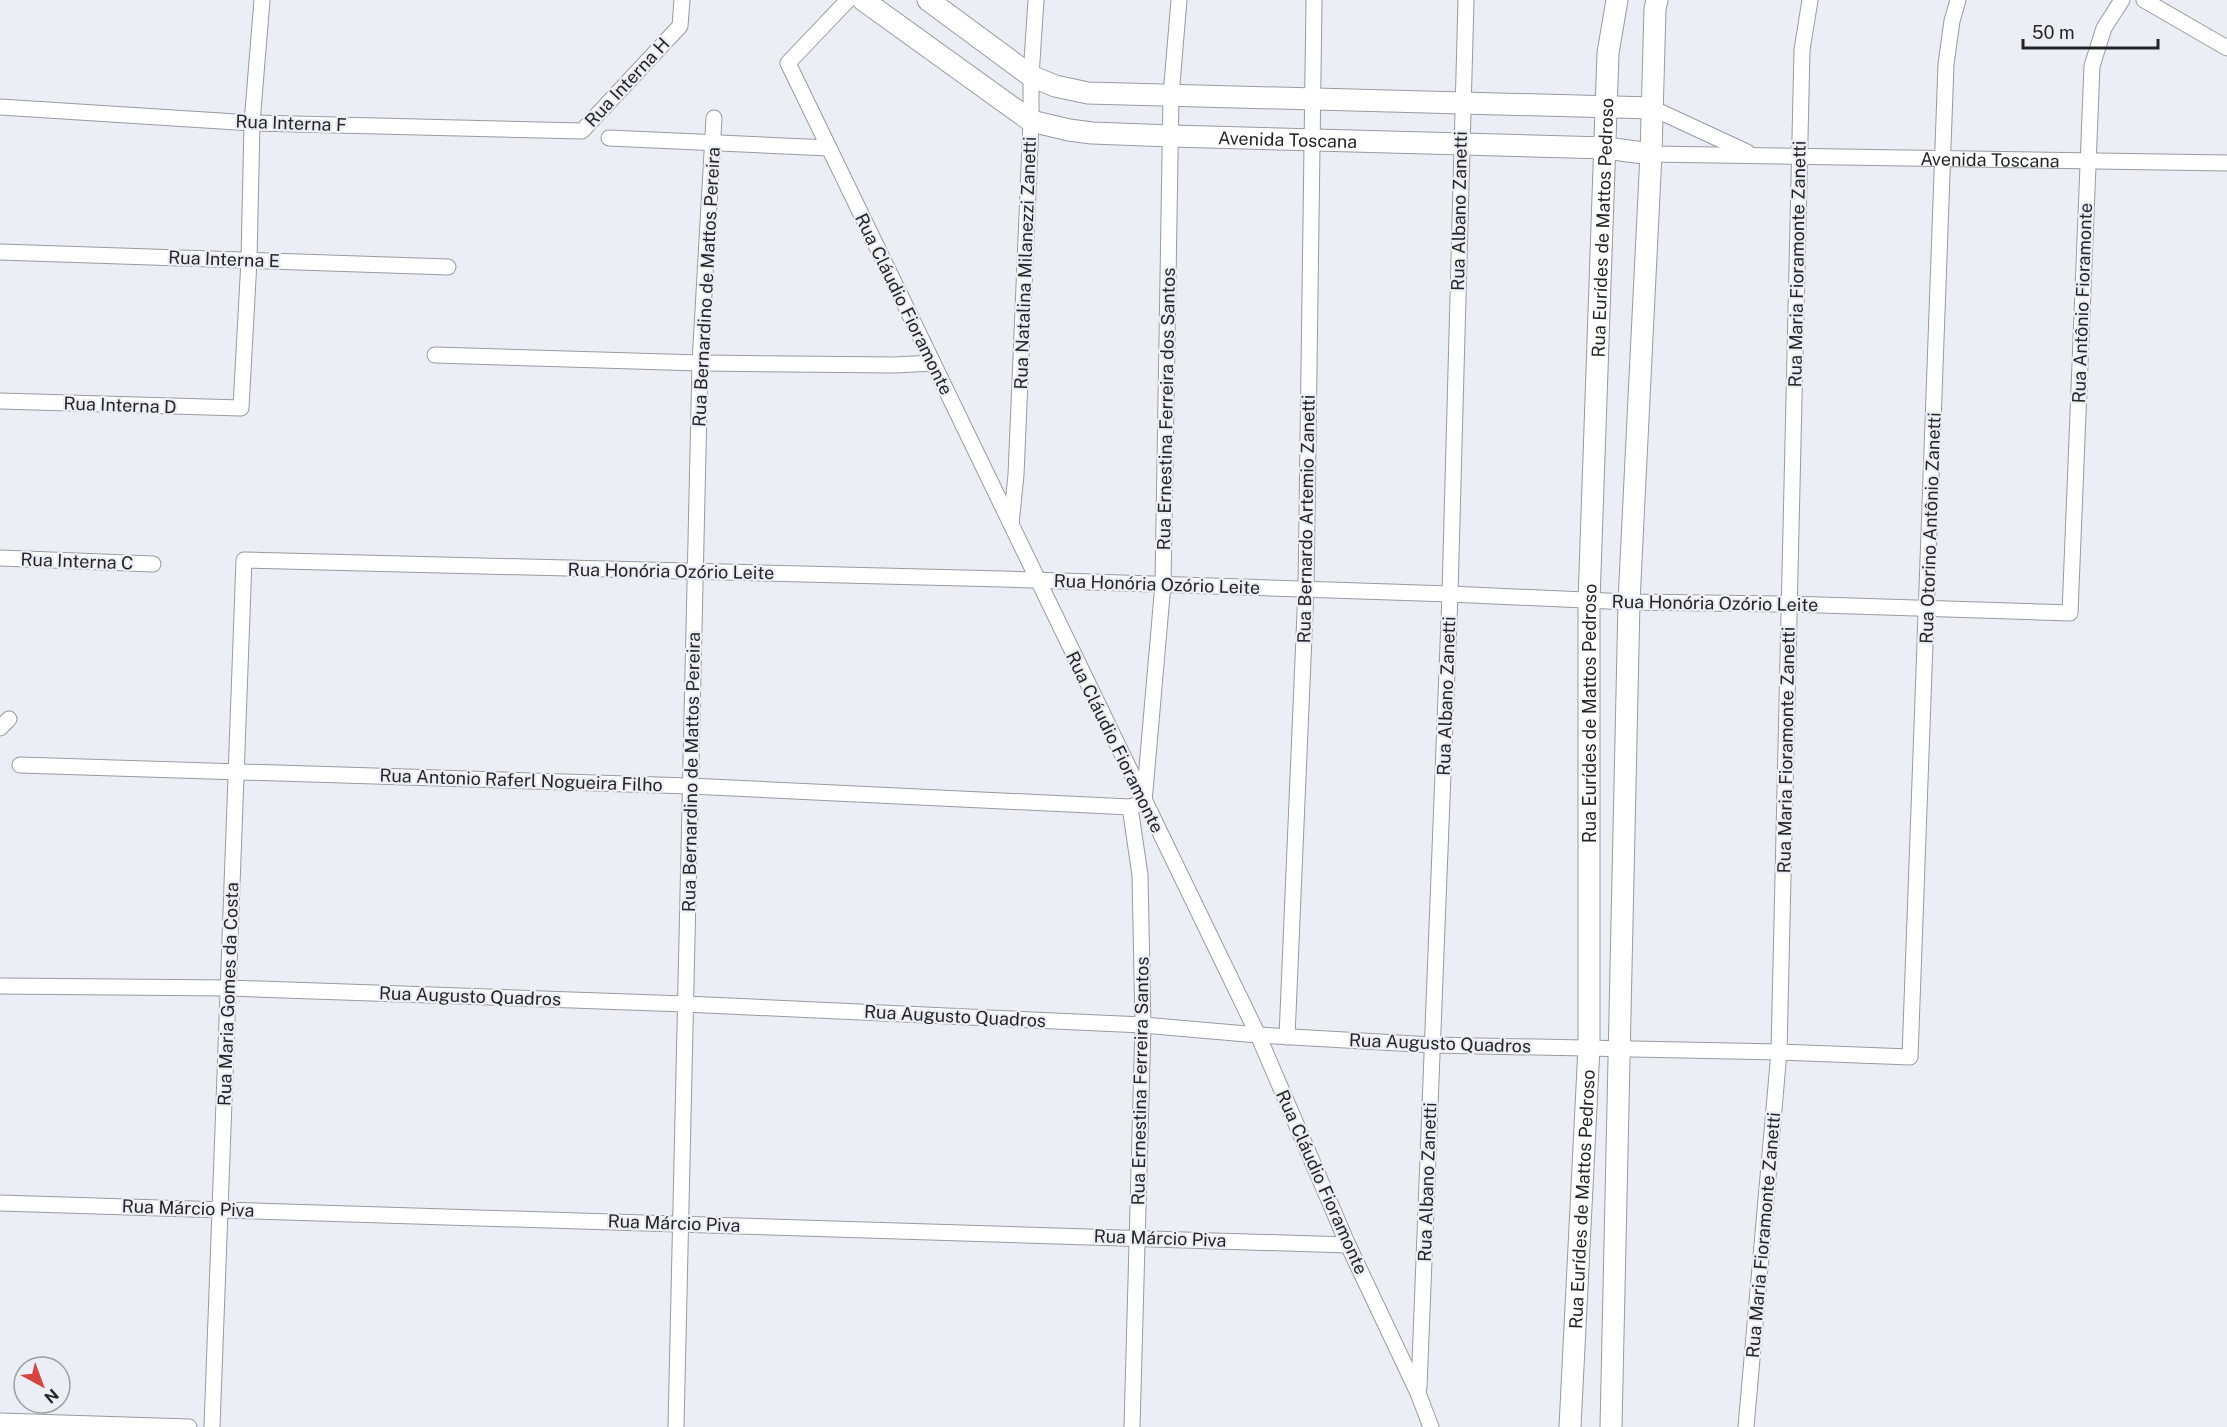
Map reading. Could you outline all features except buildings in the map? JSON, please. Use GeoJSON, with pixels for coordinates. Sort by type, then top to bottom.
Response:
{"type":"FeatureCollection","features":[{"type":"Feature","properties":{"kind":"street"},"geometry":{"type":"LineString","coordinates":[[249,260],[252,123],[262,0]]}},
{"type":"Feature","properties":{"kind":"street","name":"Rua Interna H"},"geometry":{"type":"LineString","coordinates":[[582,131],[680,26],[682,0]]}},
{"type":"Feature","properties":{"kind":"street","name":"Rua Cláudio Fioramonte"},"geometry":{"type":"LineString","coordinates":[[848,0],[788,63],[1037,580],[1137,804],[1258,1035],[1348,1245],[1418,1392],[1431,1427]]}},
{"type":"Feature","properties":{"kind":"street","name":"Avenida Toscana"},"geometry":{"type":"LineString","coordinates":[[863,0],[1032,121],[1092,133],[1606,148],[1651,154],[2227,163]]}},
{"type":"Feature","properties":{"kind":"street","name":"Avenida Toscana"},"geometry":{"type":"LineString","coordinates":[[928,0],[1030,76],[1055,86],[1088,93],[1652,108],[1753,155]]}},
{"type":"Feature","properties":{"kind":"street","name":"Rua Natalina Milanezzi Zanetti"},"geometry":{"type":"LineString","coordinates":[[1011,525],[1016,476],[1032,121],[1030,76],[1036,0]]}},
{"type":"Feature","properties":{"kind":"street","name":"Rua Ernestina Ferreira dos Santos"},"geometry":{"type":"LineString","coordinates":[[1137,804],[1163,584],[1172,96],[1179,0]]}},
{"type":"Feature","properties":{"kind":"street","name":"Rua Bernardo Artemio Zanetti"},"geometry":{"type":"LineString","coordinates":[[1287,1037],[1306,589],[1314,0]]}},
{"type":"Feature","properties":{"kind":"street","name":"Rua Albano Zanetti"},"geometry":{"type":"LineString","coordinates":[[1418,1392],[1450,594],[1466,0]]}},
{"type":"Feature","properties":{"kind":"street","name":"Rua Eurídes de Mattos Pedroso"},"geometry":{"type":"LineString","coordinates":[[1570,1427],[1588,1047],[1589,601],[1608,53],[1617,0]]}},
{"type":"Feature","properties":{"kind":"street","name":"Rua Eurídes de Mattos Pedroso"},"geometry":{"type":"LineString","coordinates":[[1611,1427],[1629,603],[1657,0]]}},
{"type":"Feature","properties":{"kind":"street","name":"Rua Maria Fioramonte Zanetti"},"geometry":{"type":"LineString","coordinates":[[1746,1427],[1779,1052],[1802,50],[1810,0]]}},
{"type":"Feature","properties":{"kind":"street","name":"Rua Otorino Antônio Zanetti"},"geometry":{"type":"LineString","coordinates":[[1910,1057],[1946,64],[1952,21],[1958,0]]}},
{"type":"Feature","properties":{"kind":"street","name":"Rua Antônio Fioramonte"},"geometry":{"type":"LineString","coordinates":[[2070,614],[2092,66],[2104,28],[2122,0]]}},
{"type":"Feature","properties":{"kind":"street"},"geometry":{"type":"LineString","coordinates":[[2144,0],[2227,48]]}},
{"type":"Feature","properties":{"kind":"street","name":"Rua Interna F"},"geometry":{"type":"LineString","coordinates":[[0,107],[252,123],[582,131]]}},
{"type":"Feature","properties":{"kind":"street","name":"Rua Bernardino de Mattos Pereira"},"geometry":{"type":"LineString","coordinates":[[676,1427],[700,363],[714,118]]}},
{"type":"Feature","properties":{"kind":"street"},"geometry":{"type":"LineString","coordinates":[[609,138],[829,148]]}},
{"type":"Feature","properties":{"kind":"street","name":"Rua Interna E"},"geometry":{"type":"LineString","coordinates":[[0,252],[448,267]]}},
{"type":"Feature","properties":{"kind":"street","name":"Rua Interna D"},"geometry":{"type":"LineString","coordinates":[[0,401],[241,408],[249,260]]}},
{"type":"Feature","properties":{"kind":"street"},"geometry":{"type":"LineString","coordinates":[[435,355],[700,363],[895,365],[933,363]]}},
{"type":"Feature","properties":{"kind":"street","name":"Rua Interna C"},"geometry":{"type":"LineString","coordinates":[[0,558],[153,564]]}},
{"type":"Feature","properties":{"kind":"street","name":"Rua Honória Ozório Leite"},"geometry":{"type":"LineString","coordinates":[[244,560],[1037,580],[1450,594],[1629,603],[1789,604],[2070,614]]}},
{"type":"Feature","properties":{"kind":"street","name":"Rua Maria Gomes da Costa"},"geometry":{"type":"LineString","coordinates":[[212,1427],[244,560]]}},
{"type":"Feature","properties":{"kind":"street","name":"Rua Antonio Raferl Nogueira Filho"},"geometry":{"type":"LineString","coordinates":[[20,765],[690,786],[1137,804]]}},
{"type":"Feature","properties":{"kind":"street","name":"Rua Ernestina Ferreira Santos"},"geometry":{"type":"LineString","coordinates":[[1132,1427],[1143,1025],[1137,804]]}},
{"type":"Feature","properties":{"kind":"street","name":"Rua Augusto Quadros"},"geometry":{"type":"LineString","coordinates":[[0,986],[229,988],[685,1004],[1143,1025],[1433,1046],[1588,1047],[1619,1050],[1779,1052],[1910,1057]]}},
{"type":"Feature","properties":{"kind":"street","name":"Rua Márcio Piva"},"geometry":{"type":"LineString","coordinates":[[0,1203],[1348,1245]]}},
{"type":"Feature","properties":{"kind":"street"},"geometry":{"type":"LineString","coordinates":[[0,1421],[189,1427]]}}]}
